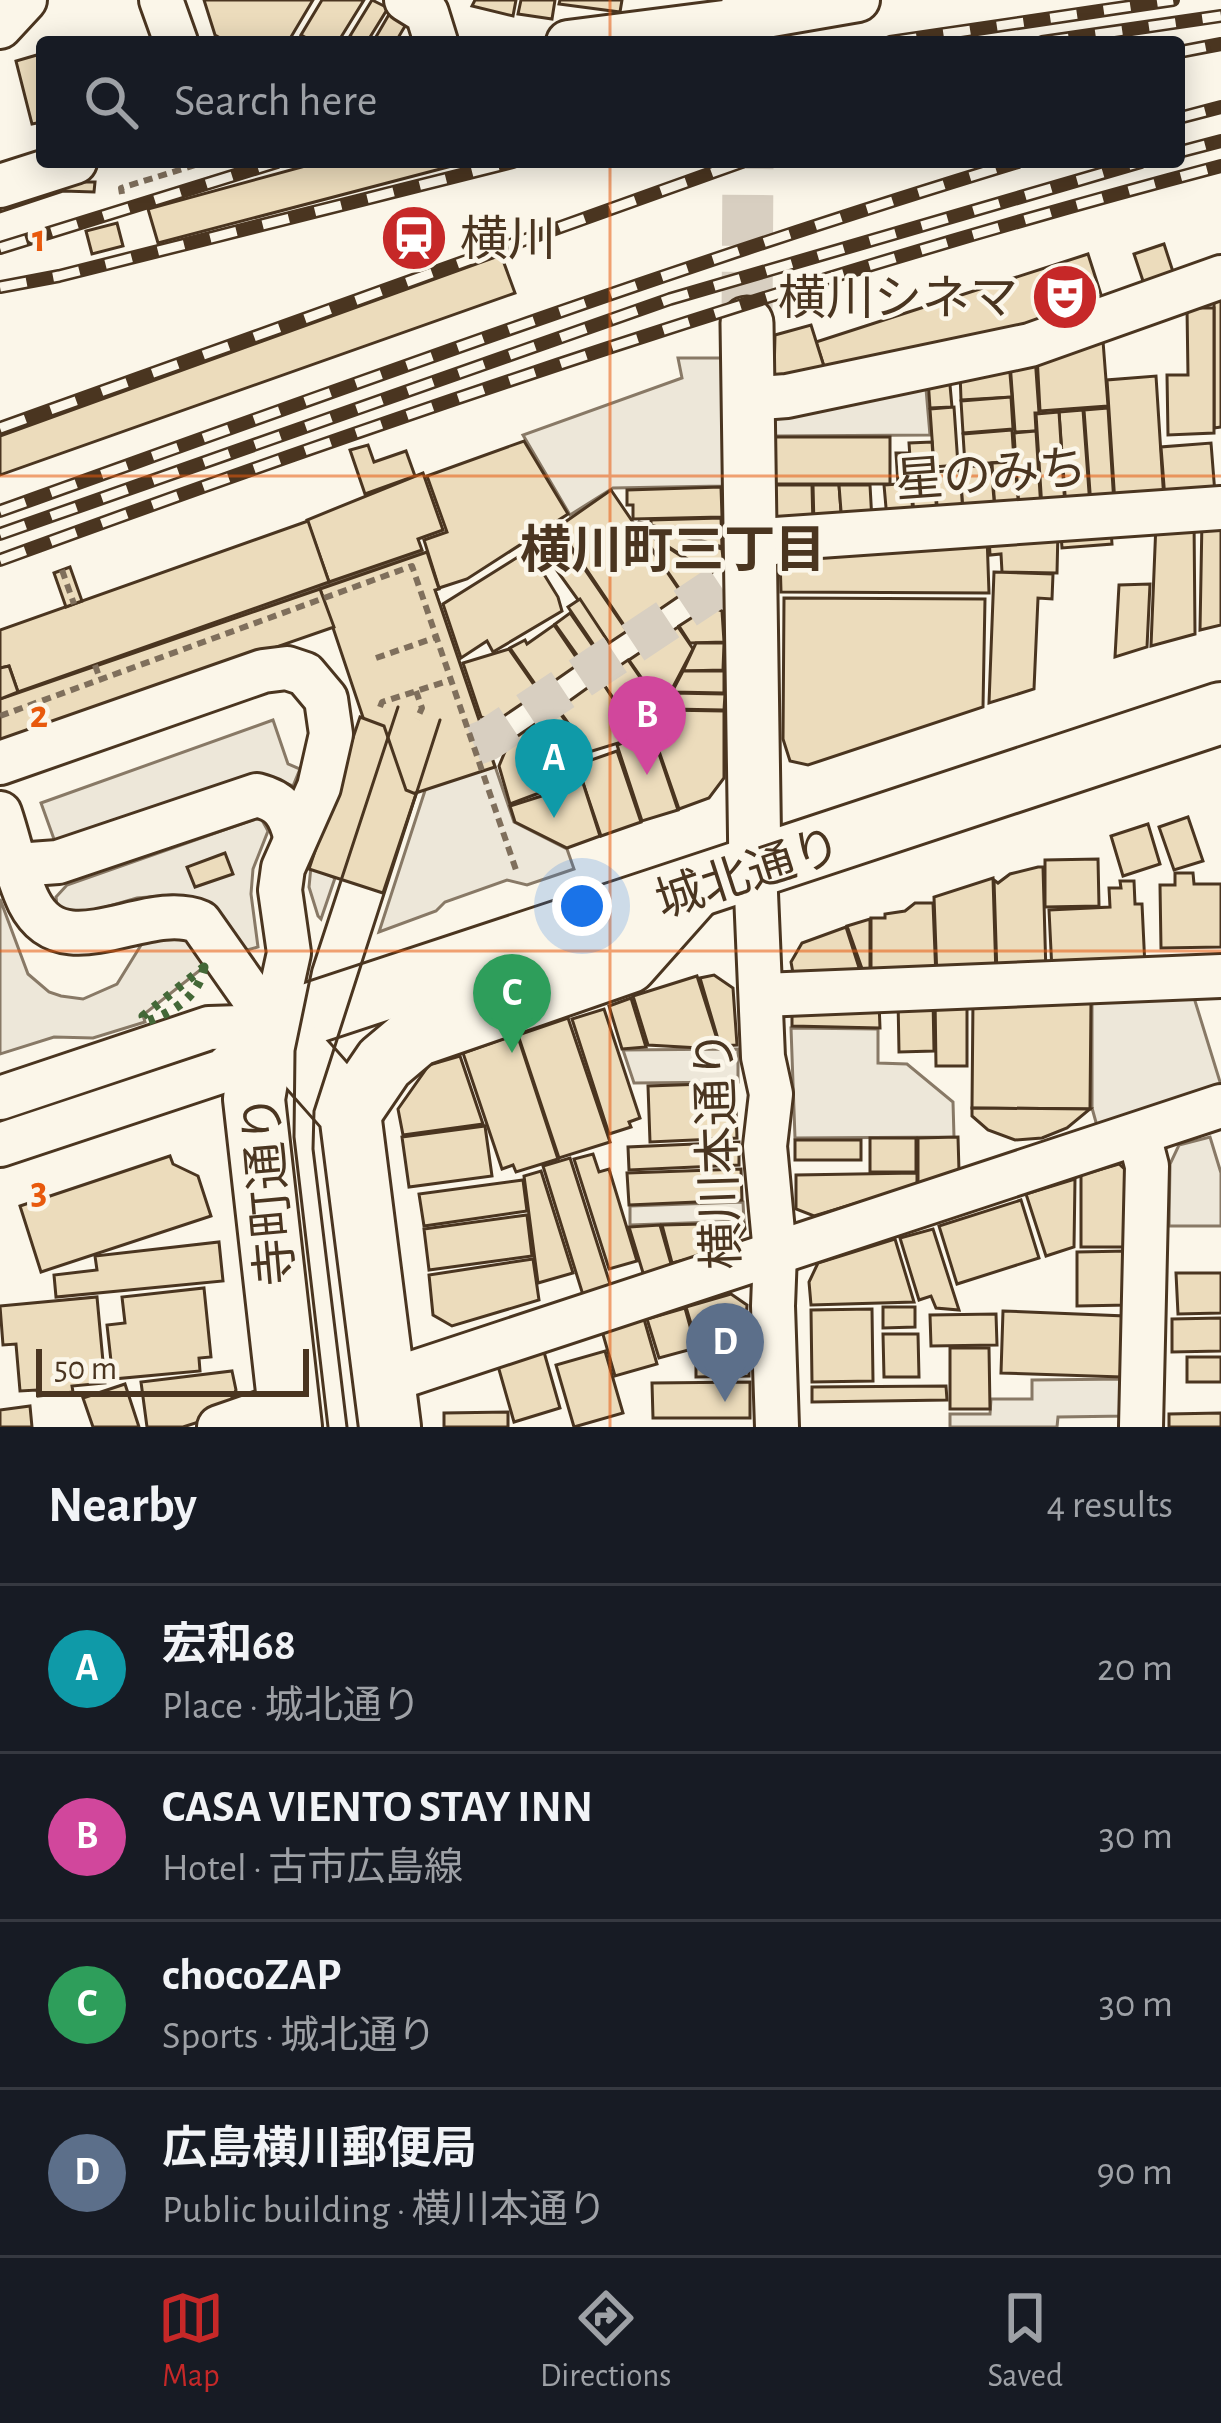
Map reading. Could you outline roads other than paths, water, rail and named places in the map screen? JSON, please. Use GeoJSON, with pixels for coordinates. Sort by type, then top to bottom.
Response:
{"type":"FeatureCollection","features":[{"type":"Feature","properties":{"kind":"highway","name":"城北通り"},"geometry":{"type":"LineString","coordinates":[[273,1026],[1221,713]]}},
{"type":"Feature","properties":{"kind":"highway"},"geometry":{"type":"LineString","coordinates":[[350,1114],[384,1063],[416,1036],[627,963],[691,891]]}},
{"type":"Feature","properties":{"kind":"highway","name":"寺町通り"},"geometry":{"type":"LineString","coordinates":[[290,1415],[254,1099],[273,1026],[350,1114],[387,1405]]}},
{"type":"Feature","properties":{"kind":"main road"},"geometry":{"type":"LineString","coordinates":[[747,323],[754,870]]}},
{"type":"Feature","properties":{"kind":"street"},"geometry":{"type":"LineString","coordinates":[[0,27],[25,0]]}},
{"type":"Feature","properties":{"kind":"street"},"geometry":{"type":"LineString","coordinates":[[161,0],[174,36]]}},
{"type":"Feature","properties":{"kind":"street"},"geometry":{"type":"LineString","coordinates":[[406,0],[428,14],[434,36]]}},
{"type":"Feature","properties":{"kind":"street"},"geometry":{"type":"LineString","coordinates":[[617,36],[858,0]]}},
{"type":"Feature","properties":{"kind":"street"},"geometry":{"type":"LineString","coordinates":[[0,186],[56,168]]}},
{"type":"Feature","properties":{"kind":"street"},"geometry":{"type":"LineString","coordinates":[[748,399],[787,396],[1030,345],[1221,277]]}},
{"type":"Feature","properties":{"kind":"street","name":"星のみち"},"geometry":{"type":"LineString","coordinates":[[770,544],[776,539],[1221,508]]}},
{"type":"Feature","properties":{"kind":"street"},"geometry":{"type":"LineString","coordinates":[[0,763],[263,671],[287,668],[305,674],[319,687],[331,717],[332,734],[320,787],[295,836],[281,879],[289,953],[273,1026],[223,1071],[0,1144]]}},
{"type":"Feature","properties":{"kind":"street"},"geometry":{"type":"LineString","coordinates":[[17,865],[58,862],[256,795],[273,799],[283,808],[295,836]]}},
{"type":"Feature","properties":{"kind":"street"},"geometry":{"type":"LineString","coordinates":[[0,813],[30,905],[57,931],[85,935],[172,914],[200,922],[273,1026]]}},
{"type":"Feature","properties":{"kind":"street","name":"横川本通り"},"geometry":{"type":"LineString","coordinates":[[754,870],[767,1083],[764,1225],[773,1306],[777,1427]]}},
{"type":"Feature","properties":{"kind":"street"},"geometry":{"type":"LineString","coordinates":[[762,995],[1221,976]]}},
{"type":"Feature","properties":{"kind":"street"},"geometry":{"type":"LineString","coordinates":[[0,1098],[208,1028],[273,1026]]}},
{"type":"Feature","properties":{"kind":"street"},"geometry":{"type":"LineString","coordinates":[[387,1405],[764,1225],[1139,1135],[1221,1106]]}},
{"type":"Feature","properties":{"kind":"street"},"geometry":{"type":"LineString","coordinates":[[1139,1135],[1147,1166],[1141,1427]]}},
{"type":"Feature","properties":{"kind":"street"},"geometry":{"type":"LineString","coordinates":[[219,1427],[290,1415]]}},
{"type":"Feature","properties":{"kind":"tunnel"},"geometry":{"type":"LineString","coordinates":[[747,323],[748,168]]}},
{"type":"Feature","properties":{"kind":"tunnel"},"geometry":{"type":"LineString","coordinates":[[474,745],[720,585]]}},
{"type":"Feature","properties":{"kind":"tram line"},"geometry":{"type":"LineString","coordinates":[[328,1427],[294,1137],[295,1051],[312,969],[398,707]]}},
{"type":"Feature","properties":{"kind":"tram line"},"geometry":{"type":"LineString","coordinates":[[347,1427],[313,1149],[314,1111],[440,720]]}},
{"type":"Feature","properties":{"kind":"railway"},"geometry":{"type":"LineString","coordinates":[[930,36],[1173,0]]}},
{"type":"Feature","properties":{"kind":"railway"},"geometry":{"type":"LineString","coordinates":[[1083,36],[1221,16]]}},
{"type":"Feature","properties":{"kind":"railway"},"geometry":{"type":"LineString","coordinates":[[1185,51],[1221,44]]}},
{"type":"Feature","properties":{"kind":"railway"},"geometry":{"type":"LineString","coordinates":[[1185,116],[1221,107]]}},
{"type":"Feature","properties":{"kind":"railway"},"geometry":{"type":"LineString","coordinates":[[1185,150],[1221,141]]}},
{"type":"Feature","properties":{"kind":"railway"},"geometry":{"type":"LineString","coordinates":[[0,560],[606,349],[912,253],[1221,166]]}},
{"type":"Feature","properties":{"kind":"railway"},"geometry":{"type":"LineString","coordinates":[[0,248],[258,168]]}},
{"type":"Feature","properties":{"kind":"railway"},"geometry":{"type":"LineString","coordinates":[[0,287],[489,168]]}},
{"type":"Feature","properties":{"kind":"railway"},"geometry":{"type":"LineString","coordinates":[[0,428],[725,168]]}},
{"type":"Feature","properties":{"kind":"railway"},"geometry":{"type":"LineString","coordinates":[[0,511],[634,286],[999,168]]}},
{"type":"Feature","properties":{"kind":"railway"},"geometry":{"type":"LineString","coordinates":[[0,534],[670,299],[1120,168]]}},
{"type":"Feature","properties":{"kind":"place","name":"横川"},"geometry":{"type":"Point","coordinates":[414,238]}},
{"type":"Feature","properties":{"kind":"place","name":"横川シネマ"},"geometry":{"type":"Point","coordinates":[1065,297]}},
{"type":"Feature","properties":{"kind":"place","name":"CASA VIENTO STAY INN"},"geometry":{"type":"Point","coordinates":[647,775]}},
{"type":"Feature","properties":{"kind":"place","name":"宏和68"},"geometry":{"type":"Point","coordinates":[554,818]}},
{"type":"Feature","properties":{"kind":"place","name":"chocoZAP"},"geometry":{"type":"Point","coordinates":[512,1053]}},
{"type":"Feature","properties":{"kind":"place","name":"広島横川郵便局"},"geometry":{"type":"Point","coordinates":[725,1402]}},
{"type":"Feature","properties":{"kind":"district","name":"横川町三丁目"},"geometry":{"type":"Point","coordinates":[673,549]}}]}
